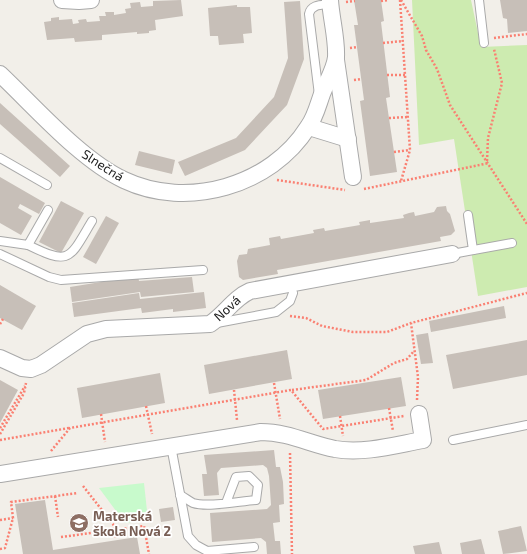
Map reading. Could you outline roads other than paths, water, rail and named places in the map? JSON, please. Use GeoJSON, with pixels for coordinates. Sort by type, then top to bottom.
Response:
{"type":"FeatureCollection","features":[{"type":"Feature","properties":{"kind":"street"},"geometry":{"type":"LineString","coordinates":[[62,0],[80,2],[91,0]]}},
{"type":"Feature","properties":{"kind":"street","name":"Slnečná"},"geometry":{"type":"LineString","coordinates":[[329,1],[355,185]]}},
{"type":"Feature","properties":{"kind":"street","name":"Slnečná"},"geometry":{"type":"LineString","coordinates":[[0,74],[80,151],[96,163],[124,180],[154,190],[177,193],[199,192],[225,188],[249,179],[267,169],[288,152],[309,127],[336,58]]}},
{"type":"Feature","properties":{"kind":"street"},"geometry":{"type":"LineString","coordinates":[[309,127],[348,139]]}},
{"type":"Feature","properties":{"kind":"street","name":"Nová"},"geometry":{"type":"LineString","coordinates":[[5,361],[22,368],[31,369],[41,365],[87,334],[106,329],[210,324],[219,318],[241,295],[250,291],[452,254]]}},
{"type":"Feature","properties":{"kind":"street"},"geometry":{"type":"LineString","coordinates":[[0,474],[261,432],[286,434],[336,449],[354,451],[375,449],[423,440],[416,415]]}},
{"type":"Feature","properties":{"kind":"lane"},"geometry":{"type":"LineString","coordinates":[[479,0],[486,40]]}},
{"type":"Feature","properties":{"kind":"lane"},"geometry":{"type":"LineString","coordinates":[[320,101],[309,14],[313,7],[329,1]]}},
{"type":"Feature","properties":{"kind":"lane"},"geometry":{"type":"LineString","coordinates":[[0,158],[47,185]]}},
{"type":"Feature","properties":{"kind":"lane"},"geometry":{"type":"LineString","coordinates":[[28,245],[48,210]]}},
{"type":"Feature","properties":{"kind":"lane"},"geometry":{"type":"LineString","coordinates":[[468,215],[473,250]]}},
{"type":"Feature","properties":{"kind":"lane"},"geometry":{"type":"LineString","coordinates":[[0,241],[28,245],[50,256],[63,257],[73,253],[92,221]]}},
{"type":"Feature","properties":{"kind":"lane"},"geometry":{"type":"LineString","coordinates":[[452,254],[512,243]]}},
{"type":"Feature","properties":{"kind":"lane"},"geometry":{"type":"LineString","coordinates":[[0,254],[49,277],[61,280],[203,270]]}},
{"type":"Feature","properties":{"kind":"lane"},"geometry":{"type":"LineString","coordinates":[[210,324],[276,312],[290,301],[293,293]]}},
{"type":"Feature","properties":{"kind":"lane"},"geometry":{"type":"LineString","coordinates":[[453,440],[527,425]]}},
{"type":"Feature","properties":{"kind":"lane"},"geometry":{"type":"LineString","coordinates":[[171,446],[188,536],[196,545],[207,551],[254,547]]}},
{"type":"Feature","properties":{"kind":"lane"},"geometry":{"type":"LineString","coordinates":[[180,495],[195,503],[226,503]]}},
{"type":"Feature","properties":{"kind":"place","name":"Materská škola Nová 2"},"geometry":{"type":"Point","coordinates":[79,523]}}]}
